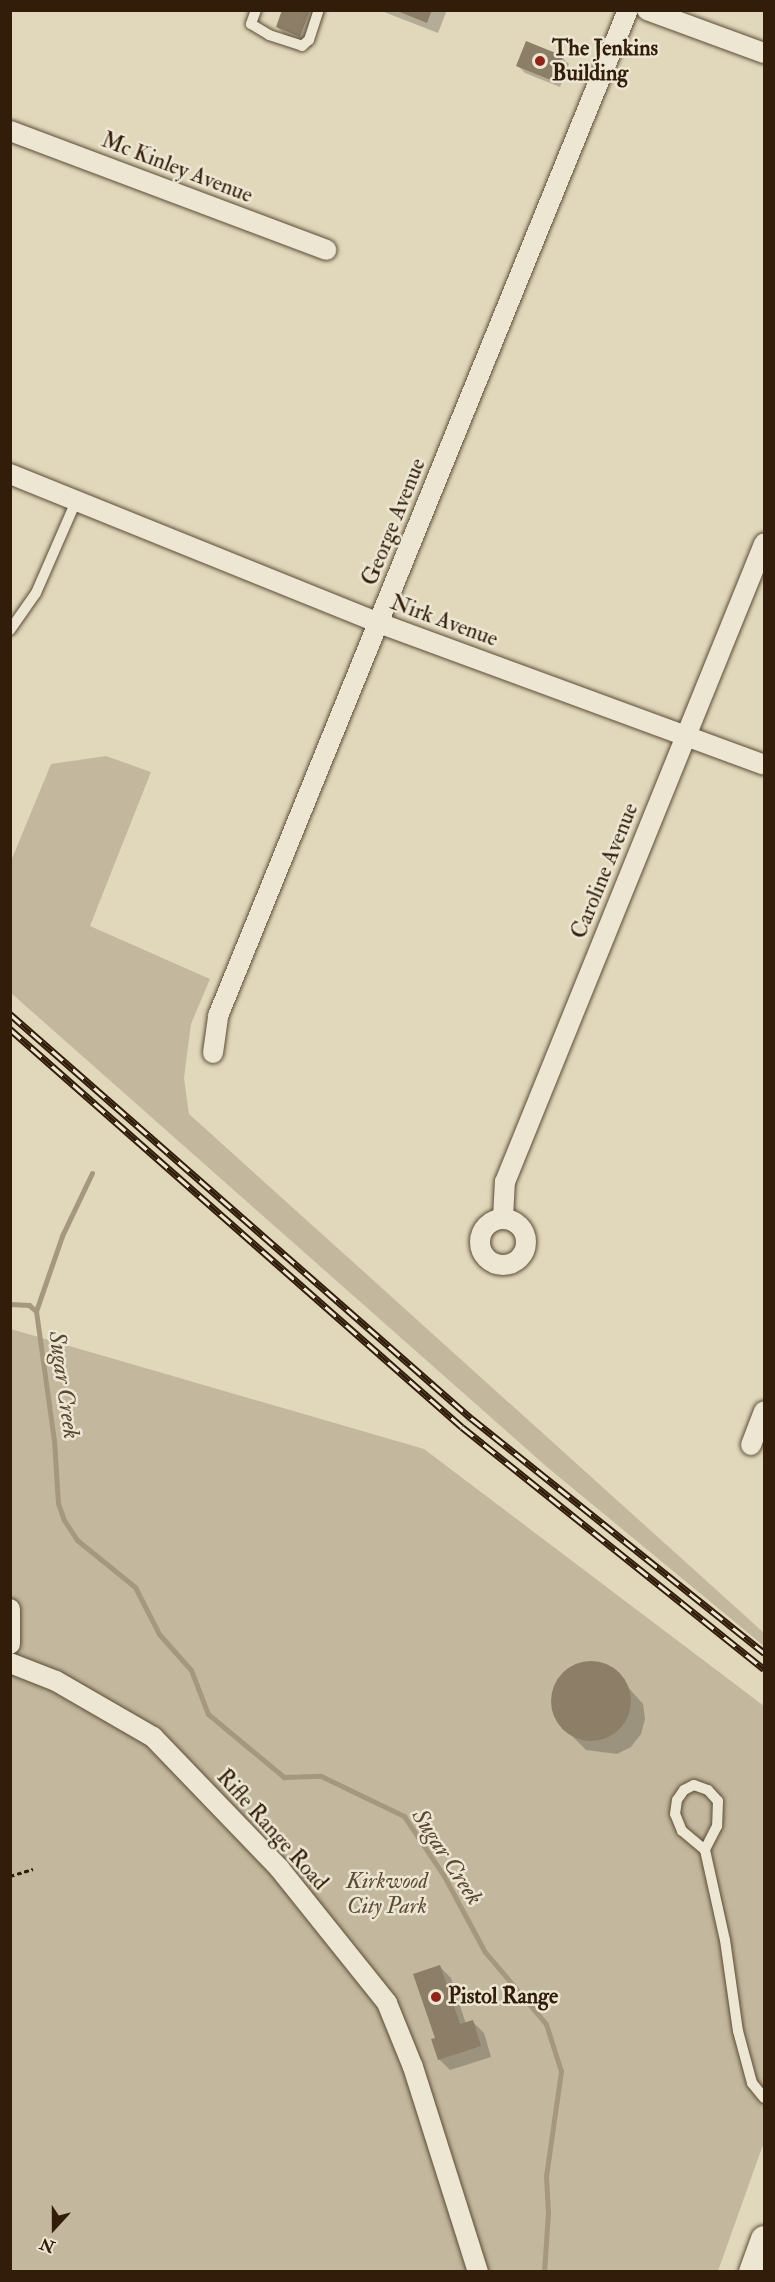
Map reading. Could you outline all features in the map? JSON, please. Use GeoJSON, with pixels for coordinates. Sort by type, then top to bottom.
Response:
{"type":"FeatureCollection","features":[{"type":"Feature","properties":{"kind":"street","name":"George Avenue"},"geometry":{"type":"LineString","coordinates":[[213,1053],[218,1016],[628,10]]}},
{"type":"Feature","properties":{"kind":"street"},"geometry":{"type":"LineString","coordinates":[[647,10],[765,53]]}},
{"type":"Feature","properties":{"kind":"street","name":"Mc Kinley Avenue"},"geometry":{"type":"LineString","coordinates":[[10,130],[326,250]]}},
{"type":"Feature","properties":{"kind":"street","name":"Nirk Avenue"},"geometry":{"type":"LineString","coordinates":[[10,474],[77,499],[379,623],[765,765]]}},
{"type":"Feature","properties":{"kind":"street","name":"Caroline Avenue"},"geometry":{"type":"LineString","coordinates":[[503,1218],[505,1182],[765,544]]}},
{"type":"Feature","properties":{"kind":"street"},"geometry":{"type":"LineString","coordinates":[[751,1445],[765,1411]]}},
{"type":"Feature","properties":{"kind":"street"},"geometry":{"type":"LineString","coordinates":[[10,1610],[10,1644]]}},
{"type":"Feature","properties":{"kind":"street","name":"Rifle Range Road"},"geometry":{"type":"LineString","coordinates":[[10,1663],[56,1680],[153,1737],[279,1868],[387,2003],[412,2067],[478,2271]]}},
{"type":"Feature","properties":{"kind":"street"},"geometry":{"type":"LineString","coordinates":[[752,2271],[765,2239]]}},
{"type":"Feature","properties":{"kind":"lane"},"geometry":{"type":"LineString","coordinates":[[256,10],[251,24],[269,35],[302,46],[309,40],[319,10]]}},
{"type":"Feature","properties":{"kind":"lane"},"geometry":{"type":"LineString","coordinates":[[10,630],[36,593],[77,499]]}},
{"type":"Feature","properties":{"kind":"lane"},"geometry":{"type":"LineString","coordinates":[[705,1850],[682,1831],[675,1814],[677,1800],[684,1790],[694,1785],[708,1790],[718,1801],[720,1810],[705,1850],[725,1940],[738,2031],[752,2083],[765,2098]]}},
{"type":"Feature","properties":{"kind":"path"},"geometry":{"type":"LineString","coordinates":[[10,1876],[33,1869]]}},
{"type":"Feature","properties":{"kind":"green space"},"geometry":{"type":"Polygon","coordinates":[[[106,756],[151,772],[90,926],[210,979],[191,1024],[184,1078],[189,1114],[764,1633],[764,1646],[547,1467],[11,993],[11,861],[51,764],[106,756]]]}},
{"type":"Feature","properties":{"kind":"green space","name":"Kirkwood City Park"},"geometry":{"type":"Polygon","coordinates":[[[11,1329],[424,1449],[764,1706],[764,2142],[718,2271],[11,2272],[11,1329]]]}},
{"type":"Feature","properties":{"kind":"building"},"geometry":{"type":"Polygon","coordinates":[[[282,10],[310,10],[300,37],[276,27],[282,10]]]}},
{"type":"Feature","properties":{"kind":"building"},"geometry":{"type":"Polygon","coordinates":[[[395,10],[432,10],[427,23],[395,10]]]}},
{"type":"Feature","properties":{"kind":"building","name":"The Jenkins Building"},"geometry":{"type":"Polygon","coordinates":[[[526,41],[563,56],[553,81],[516,66],[526,41]]]}},
{"type":"Feature","properties":{"kind":"building"},"geometry":{"type":"Polygon","coordinates":[[[591,1661],[606,1664],[619,1673],[628,1686],[631,1701],[628,1716],[619,1729],[606,1738],[591,1741],[576,1738],[563,1729],[554,1716],[551,1701],[554,1686],[563,1673],[576,1664],[591,1661]]]}},
{"type":"Feature","properties":{"kind":"building","name":"Pistol Range"},"geometry":{"type":"Polygon","coordinates":[[[440,1965],[460,2024],[473,2020],[481,2046],[438,2060],[431,2039],[435,2038],[413,1974],[440,1965]]]}},
{"type":"Feature","properties":{"kind":"waterway","name":"Sugar Creek"},"geometry":{"type":"LineString","coordinates":[[92,1173],[62,1236],[36,1311],[54,1440],[58,1503],[64,1520],[77,1540],[135,1587],[159,1634],[191,1670],[208,1714],[284,1777],[321,1776],[404,1816],[444,1876],[485,1952],[546,2024],[561,2071],[546,2176],[548,2212],[544,2272]]}},
{"type":"Feature","properties":{"kind":"waterway","name":"Sugar Creek"},"geometry":{"type":"LineString","coordinates":[[10,1304],[29,1305],[36,1311]]}},
{"type":"Feature","properties":{"kind":"railway"},"geometry":{"type":"LineString","coordinates":[[10,1014],[471,1418],[764,1653]]}},
{"type":"Feature","properties":{"kind":"railway"},"geometry":{"type":"LineString","coordinates":[[10,1029],[462,1427],[764,1669]]}},
{"type":"Feature","properties":{"kind":"place","name":"The Jenkins Building"},"geometry":{"type":"Point","coordinates":[540,61]}},
{"type":"Feature","properties":{"kind":"place","name":"Pistol Range"},"geometry":{"type":"Point","coordinates":[436,1997]}}]}
